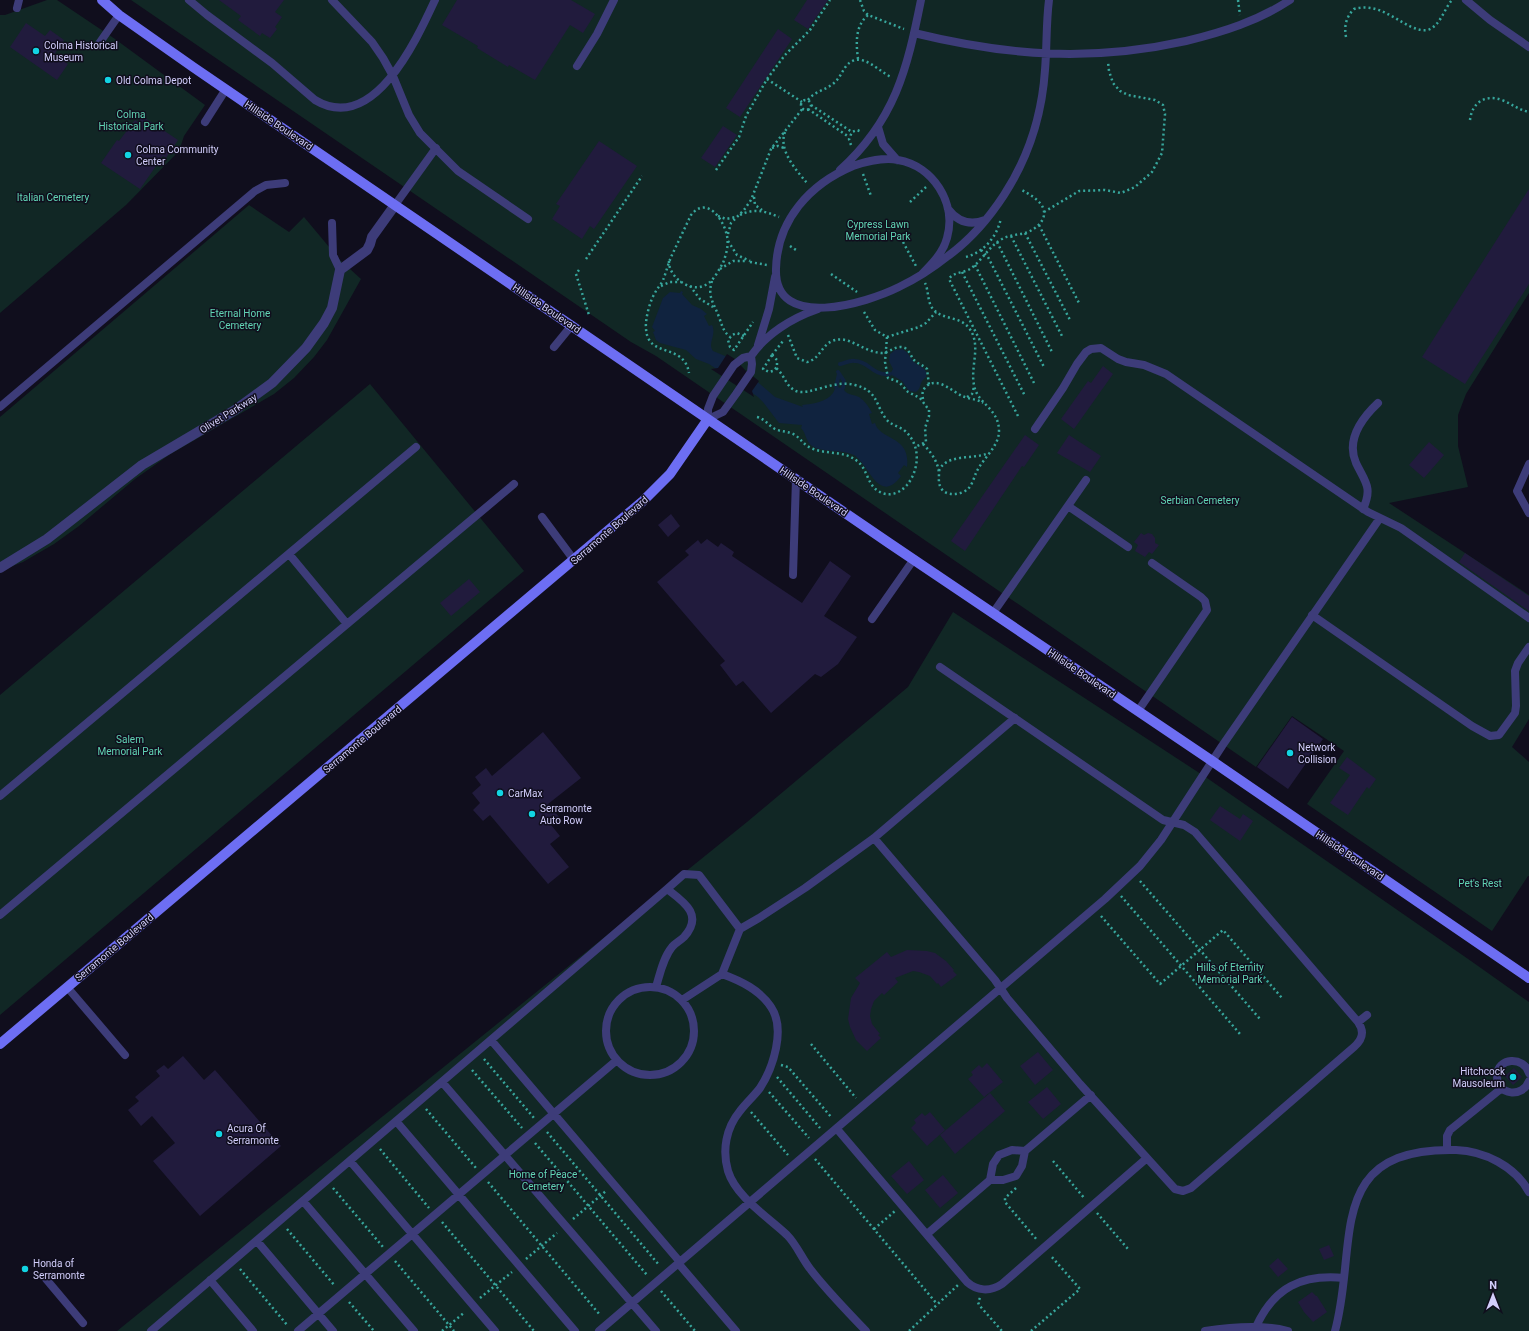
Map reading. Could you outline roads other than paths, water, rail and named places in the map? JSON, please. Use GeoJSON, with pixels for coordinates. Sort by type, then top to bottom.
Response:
{"type":"FeatureCollection","features":[{"type":"Feature","properties":{"kind":"main road","name":"Hillside Boulevard"},"geometry":{"type":"LineString","coordinates":[[102,0],[119,15],[395,205],[1529,978]]}},
{"type":"Feature","properties":{"kind":"main road","name":"Serramonte Boulevard"},"geometry":{"type":"LineString","coordinates":[[0,1044],[632,511],[660,485],[674,469],[708,419]]}},
{"type":"Feature","properties":{"kind":"street"},"geometry":{"type":"LineString","coordinates":[[340,270],[367,250],[372,237],[395,205]]}},
{"type":"Feature","properties":{"kind":"street","name":"Olivet Parkway"},"geometry":{"type":"LineString","coordinates":[[0,568],[47,539],[142,465],[235,410],[272,383],[306,348],[324,323],[332,308],[340,270]]}},
{"type":"Feature","properties":{"kind":"lane"},"geometry":{"type":"LineString","coordinates":[[189,0],[210,18],[272,63],[309,96],[322,104],[338,109],[354,106],[366,99],[392,76],[406,55],[435,0]]}},
{"type":"Feature","properties":{"kind":"lane"},"geometry":{"type":"LineString","coordinates":[[332,0],[378,49],[392,76],[413,124],[420,133],[458,171],[528,219]]}},
{"type":"Feature","properties":{"kind":"lane"},"geometry":{"type":"LineString","coordinates":[[577,66],[598,34],[614,0]]}},
{"type":"Feature","properties":{"kind":"lane"},"geometry":{"type":"LineString","coordinates":[[751,356],[739,360],[721,384],[709,402],[708,419],[723,412],[749,375],[752,368],[751,356],[758,345],[769,310],[779,244],[792,212],[813,190],[850,161],[878,127],[891,106],[901,81],[921,0]]}},
{"type":"Feature","properties":{"kind":"lane"},"geometry":{"type":"LineString","coordinates":[[776,270],[779,287],[789,299],[804,306],[820,308],[847,305],[872,298],[898,288],[921,275],[950,255],[964,242],[986,220],[1004,196],[1026,153],[1037,120],[1044,87],[1048,0]]}},
{"type":"Feature","properties":{"kind":"lane"},"geometry":{"type":"LineString","coordinates":[[914,33],[983,48],[1012,52],[1046,54],[1107,53],[1173,44],[1221,32],[1260,18],[1290,0]]}},
{"type":"Feature","properties":{"kind":"lane"},"geometry":{"type":"LineString","coordinates":[[1466,0],[1490,20],[1529,47]]}},
{"type":"Feature","properties":{"kind":"lane"},"geometry":{"type":"LineString","coordinates":[[98,45],[119,15]]}},
{"type":"Feature","properties":{"kind":"lane"},"geometry":{"type":"LineString","coordinates":[[205,122],[226,89]]}},
{"type":"Feature","properties":{"kind":"lane"},"geometry":{"type":"LineString","coordinates":[[878,127],[883,144],[896,160]]}},
{"type":"Feature","properties":{"kind":"lane"},"geometry":{"type":"LineString","coordinates":[[395,205],[436,148]]}},
{"type":"Feature","properties":{"kind":"lane"},"geometry":{"type":"LineString","coordinates":[[824,181],[860,164],[878,159],[896,160],[916,166],[934,180],[943,194],[948,209],[949,226],[947,238],[943,248],[921,275]]}},
{"type":"Feature","properties":{"kind":"lane"},"geometry":{"type":"LineString","coordinates":[[0,407],[255,191],[266,185],[285,183]]}},
{"type":"Feature","properties":{"kind":"lane"},"geometry":{"type":"LineString","coordinates":[[948,209],[957,219],[964,222],[978,223],[986,220]]}},
{"type":"Feature","properties":{"kind":"lane"},"geometry":{"type":"LineString","coordinates":[[332,223],[333,255],[340,270]]}},
{"type":"Feature","properties":{"kind":"lane"},"geometry":{"type":"LineString","coordinates":[[758,345],[791,321],[820,308]]}},
{"type":"Feature","properties":{"kind":"lane"},"geometry":{"type":"LineString","coordinates":[[554,347],[572,325]]}},
{"type":"Feature","properties":{"kind":"lane"},"geometry":{"type":"LineString","coordinates":[[1035,429],[1082,356],[1090,349],[1095,347],[1101,348],[1118,359],[1150,367],[1166,374],[1363,509],[1401,528],[1529,618]]}},
{"type":"Feature","properties":{"kind":"lane"},"geometry":{"type":"LineString","coordinates":[[1363,509],[1368,495],[1368,488],[1367,482],[1354,456],[1353,442],[1354,436],[1362,421],[1378,403]]}},
{"type":"Feature","properties":{"kind":"lane"},"geometry":{"type":"LineString","coordinates":[[0,796],[416,447]]}},
{"type":"Feature","properties":{"kind":"lane"},"geometry":{"type":"LineString","coordinates":[[1529,464],[1518,491],[1529,513]]}},
{"type":"Feature","properties":{"kind":"lane"},"geometry":{"type":"LineString","coordinates":[[793,575],[796,479]]}},
{"type":"Feature","properties":{"kind":"lane"},"geometry":{"type":"LineString","coordinates":[[993,612],[1086,480]]}},
{"type":"Feature","properties":{"kind":"lane"},"geometry":{"type":"LineString","coordinates":[[0,915],[514,484]]}},
{"type":"Feature","properties":{"kind":"lane"},"geometry":{"type":"LineString","coordinates":[[1068,506],[1128,547]]}},
{"type":"Feature","properties":{"kind":"lane"},"geometry":{"type":"LineString","coordinates":[[542,518],[574,560]]}},
{"type":"Feature","properties":{"kind":"lane"},"geometry":{"type":"LineString","coordinates":[[599,1331],[837,1129],[1133,873],[1154,849],[1212,761],[1380,518]]}},
{"type":"Feature","properties":{"kind":"lane"},"geometry":{"type":"LineString","coordinates":[[289,554],[347,624]]}},
{"type":"Feature","properties":{"kind":"lane"},"geometry":{"type":"LineString","coordinates":[[872,619],[914,559]]}},
{"type":"Feature","properties":{"kind":"lane"},"geometry":{"type":"LineString","coordinates":[[1138,711],[1207,610],[1205,601],[1201,597],[1152,563]]}},
{"type":"Feature","properties":{"kind":"lane"},"geometry":{"type":"LineString","coordinates":[[1312,615],[1472,726],[1490,736],[1499,735],[1515,713],[1515,671],[1529,647]]}},
{"type":"Feature","properties":{"kind":"lane"},"geometry":{"type":"LineString","coordinates":[[874,838],[995,980],[1007,998],[1090,1095],[1175,1189],[1183,1191],[1191,1188],[1356,1045],[1362,1036],[1362,1029],[1358,1022],[1200,837],[1189,828],[1163,820],[940,667]]}},
{"type":"Feature","properties":{"kind":"lane"},"geometry":{"type":"LineString","coordinates":[[682,1000],[722,974],[740,929],[805,888],[874,838],[1015,718]]}},
{"type":"Feature","properties":{"kind":"lane"},"geometry":{"type":"LineString","coordinates":[[151,1331],[684,874],[699,875],[740,929]]}},
{"type":"Feature","properties":{"kind":"lane"},"geometry":{"type":"LineString","coordinates":[[656,987],[666,957],[672,947],[684,937],[691,927],[692,920],[691,912],[686,903],[667,889]]}},
{"type":"Feature","properties":{"kind":"lane"},"geometry":{"type":"LineString","coordinates":[[722,974],[753,989],[772,1009],[777,1037],[771,1066],[762,1084],[733,1122],[728,1132],[725,1156],[732,1182],[767,1220],[786,1235],[817,1278],[866,1331]]}},
{"type":"Feature","properties":{"kind":"lane"},"geometry":{"type":"LineString","coordinates":[[67,987],[125,1055]]}},
{"type":"Feature","properties":{"kind":"lane"},"geometry":{"type":"LineString","coordinates":[[646,987],[656,987],[665,989],[682,1000],[692,1017],[694,1027],[691,1047],[686,1056],[678,1064],[665,1072],[641,1074],[632,1071],[617,1060],[608,1044],[606,1035],[608,1016],[619,999],[627,993],[646,987]]}},
{"type":"Feature","properties":{"kind":"lane"},"geometry":{"type":"LineString","coordinates":[[1358,1022],[1367,1015]]}},
{"type":"Feature","properties":{"kind":"lane"},"geometry":{"type":"LineString","coordinates":[[491,1040],[736,1331]]}},
{"type":"Feature","properties":{"kind":"lane"},"geometry":{"type":"LineString","coordinates":[[298,1331],[617,1060]]}},
{"type":"Feature","properties":{"kind":"lane"},"geometry":{"type":"LineString","coordinates":[[1529,1073],[1526,1066],[1514,1060],[1507,1062],[1499,1069],[1497,1075],[1498,1082],[1502,1088],[1506,1091],[1516,1093],[1523,1090],[1529,1081]]}},
{"type":"Feature","properties":{"kind":"lane"},"geometry":{"type":"LineString","coordinates":[[442,1082],[656,1331]]}},
{"type":"Feature","properties":{"kind":"lane"},"geometry":{"type":"LineString","coordinates":[[1447,1150],[1447,1136],[1450,1130],[1502,1088]]}},
{"type":"Feature","properties":{"kind":"lane"},"geometry":{"type":"LineString","coordinates":[[990,1180],[1003,1180],[1016,1176],[1022,1166],[1025,1151],[1090,1095]]}},
{"type":"Feature","properties":{"kind":"lane"},"geometry":{"type":"LineString","coordinates":[[396,1121],[575,1331]]}},
{"type":"Feature","properties":{"kind":"lane"},"geometry":{"type":"LineString","coordinates":[[837,1129],[965,1279],[976,1288],[985,1290],[1002,1284],[1147,1158]]}},
{"type":"Feature","properties":{"kind":"lane"},"geometry":{"type":"LineString","coordinates":[[927,1234],[990,1180],[993,1164],[1000,1155],[1012,1150],[1025,1151]]}},
{"type":"Feature","properties":{"kind":"lane"},"geometry":{"type":"LineString","coordinates":[[1335,1331],[1342,1301],[1348,1237],[1352,1216],[1358,1196],[1367,1181],[1378,1169],[1399,1157],[1430,1151],[1464,1150],[1486,1156],[1514,1173],[1529,1192]]}},
{"type":"Feature","properties":{"kind":"lane"},"geometry":{"type":"LineString","coordinates":[[350,1160],[495,1331]]}},
{"type":"Feature","properties":{"kind":"lane"},"geometry":{"type":"LineString","coordinates":[[303,1201],[414,1331]]}},
{"type":"Feature","properties":{"kind":"lane"},"geometry":{"type":"LineString","coordinates":[[257,1241],[333,1331]]}},
{"type":"Feature","properties":{"kind":"lane"},"geometry":{"type":"LineString","coordinates":[[1256,1327],[1269,1304],[1292,1285],[1313,1278],[1344,1278]]}},
{"type":"Feature","properties":{"kind":"lane"},"geometry":{"type":"LineString","coordinates":[[46,1279],[83,1323]]}},
{"type":"Feature","properties":{"kind":"lane"},"geometry":{"type":"LineString","coordinates":[[210,1280],[253,1331]]}},
{"type":"Feature","properties":{"kind":"lane"},"geometry":{"type":"LineString","coordinates":[[1205,1331],[1241,1327],[1256,1327],[1288,1331]]}},
{"type":"Feature","properties":{"kind":"water"},"geometry":{"type":"Polygon","coordinates":[[[681,291],[692,305],[701,309],[707,314],[704,316],[709,326],[712,325],[713,329],[711,348],[713,351],[730,358],[775,397],[803,407],[802,405],[827,399],[836,387],[843,388],[848,393],[859,397],[867,404],[872,413],[869,414],[872,424],[875,423],[878,429],[900,444],[904,449],[907,457],[907,467],[904,465],[898,473],[901,476],[893,484],[886,487],[880,485],[854,455],[844,452],[821,450],[812,446],[808,442],[801,428],[802,425],[779,423],[758,397],[709,364],[696,359],[686,350],[660,343],[656,340],[653,332],[655,331],[652,327],[663,298],[670,292],[680,293],[681,291]]]}},
{"type":"Feature","properties":{"kind":"water"},"geometry":{"type":"Polygon","coordinates":[[[902,349],[915,363],[926,371],[926,377],[916,392],[909,391],[902,381],[890,374],[893,369],[889,361],[890,354],[895,350],[902,349]]]}},
{"type":"Feature","properties":{"kind":"waterway"},"geometry":{"type":"LineString","coordinates":[[840,364],[851,361],[860,362],[879,373],[890,374]]}},
{"type":"Feature","properties":{"kind":"waterway"},"geometry":{"type":"LineString","coordinates":[[838,372],[844,381],[843,388]]}},
{"type":"Feature","properties":{"kind":"waterway"},"geometry":{"type":"LineString","coordinates":[[836,387],[839,374]]}},
{"type":"Feature","properties":{"kind":"place","name":"Colma Historical Museum"},"geometry":{"type":"Point","coordinates":[36,51]}},
{"type":"Feature","properties":{"kind":"place","name":"Old Colma Depot"},"geometry":{"type":"Point","coordinates":[108,80]}},
{"type":"Feature","properties":{"kind":"place","name":"Colma Community Center"},"geometry":{"type":"Point","coordinates":[128,155]}},
{"type":"Feature","properties":{"kind":"place","name":"Network Collision"},"geometry":{"type":"Point","coordinates":[1290,753]}},
{"type":"Feature","properties":{"kind":"place","name":"CarMax"},"geometry":{"type":"Point","coordinates":[500,793]}},
{"type":"Feature","properties":{"kind":"place","name":"Serramonte Auto Row"},"geometry":{"type":"Point","coordinates":[532,814]}},
{"type":"Feature","properties":{"kind":"place","name":"Hitchcock Mausoleum"},"geometry":{"type":"Point","coordinates":[1513,1077]}},
{"type":"Feature","properties":{"kind":"place","name":"Acura Of Serramonte"},"geometry":{"type":"Point","coordinates":[219,1134]}},
{"type":"Feature","properties":{"kind":"place","name":"Honda of Serramonte"},"geometry":{"type":"Point","coordinates":[25,1269]}},
{"type":"Feature","properties":{"kind":"park label","name":"Colma Historical Park"},"geometry":{"type":"Point","coordinates":[131,120]}},
{"type":"Feature","properties":{"kind":"park label","name":"Italian Cemetery"},"geometry":{"type":"Point","coordinates":[53,197]}},
{"type":"Feature","properties":{"kind":"park label","name":"Cypress Lawn Memorial Park"},"geometry":{"type":"Point","coordinates":[878,230]}},
{"type":"Feature","properties":{"kind":"park label","name":"Eternal Home Cemetery"},"geometry":{"type":"Point","coordinates":[240,318]}},
{"type":"Feature","properties":{"kind":"park label","name":"Serbian Cemetery"},"geometry":{"type":"Point","coordinates":[1200,500]}},
{"type":"Feature","properties":{"kind":"park label","name":"Salem Memorial Park"},"geometry":{"type":"Point","coordinates":[130,744]}},
{"type":"Feature","properties":{"kind":"park label","name":"Pet's Rest"},"geometry":{"type":"Point","coordinates":[1480,883]}},
{"type":"Feature","properties":{"kind":"park label","name":"Hills of Eternity Memorial Park"},"geometry":{"type":"Point","coordinates":[1230,972]}},
{"type":"Feature","properties":{"kind":"park label","name":"Home of Peace Cemetery"},"geometry":{"type":"Point","coordinates":[543,1180]}}]}
